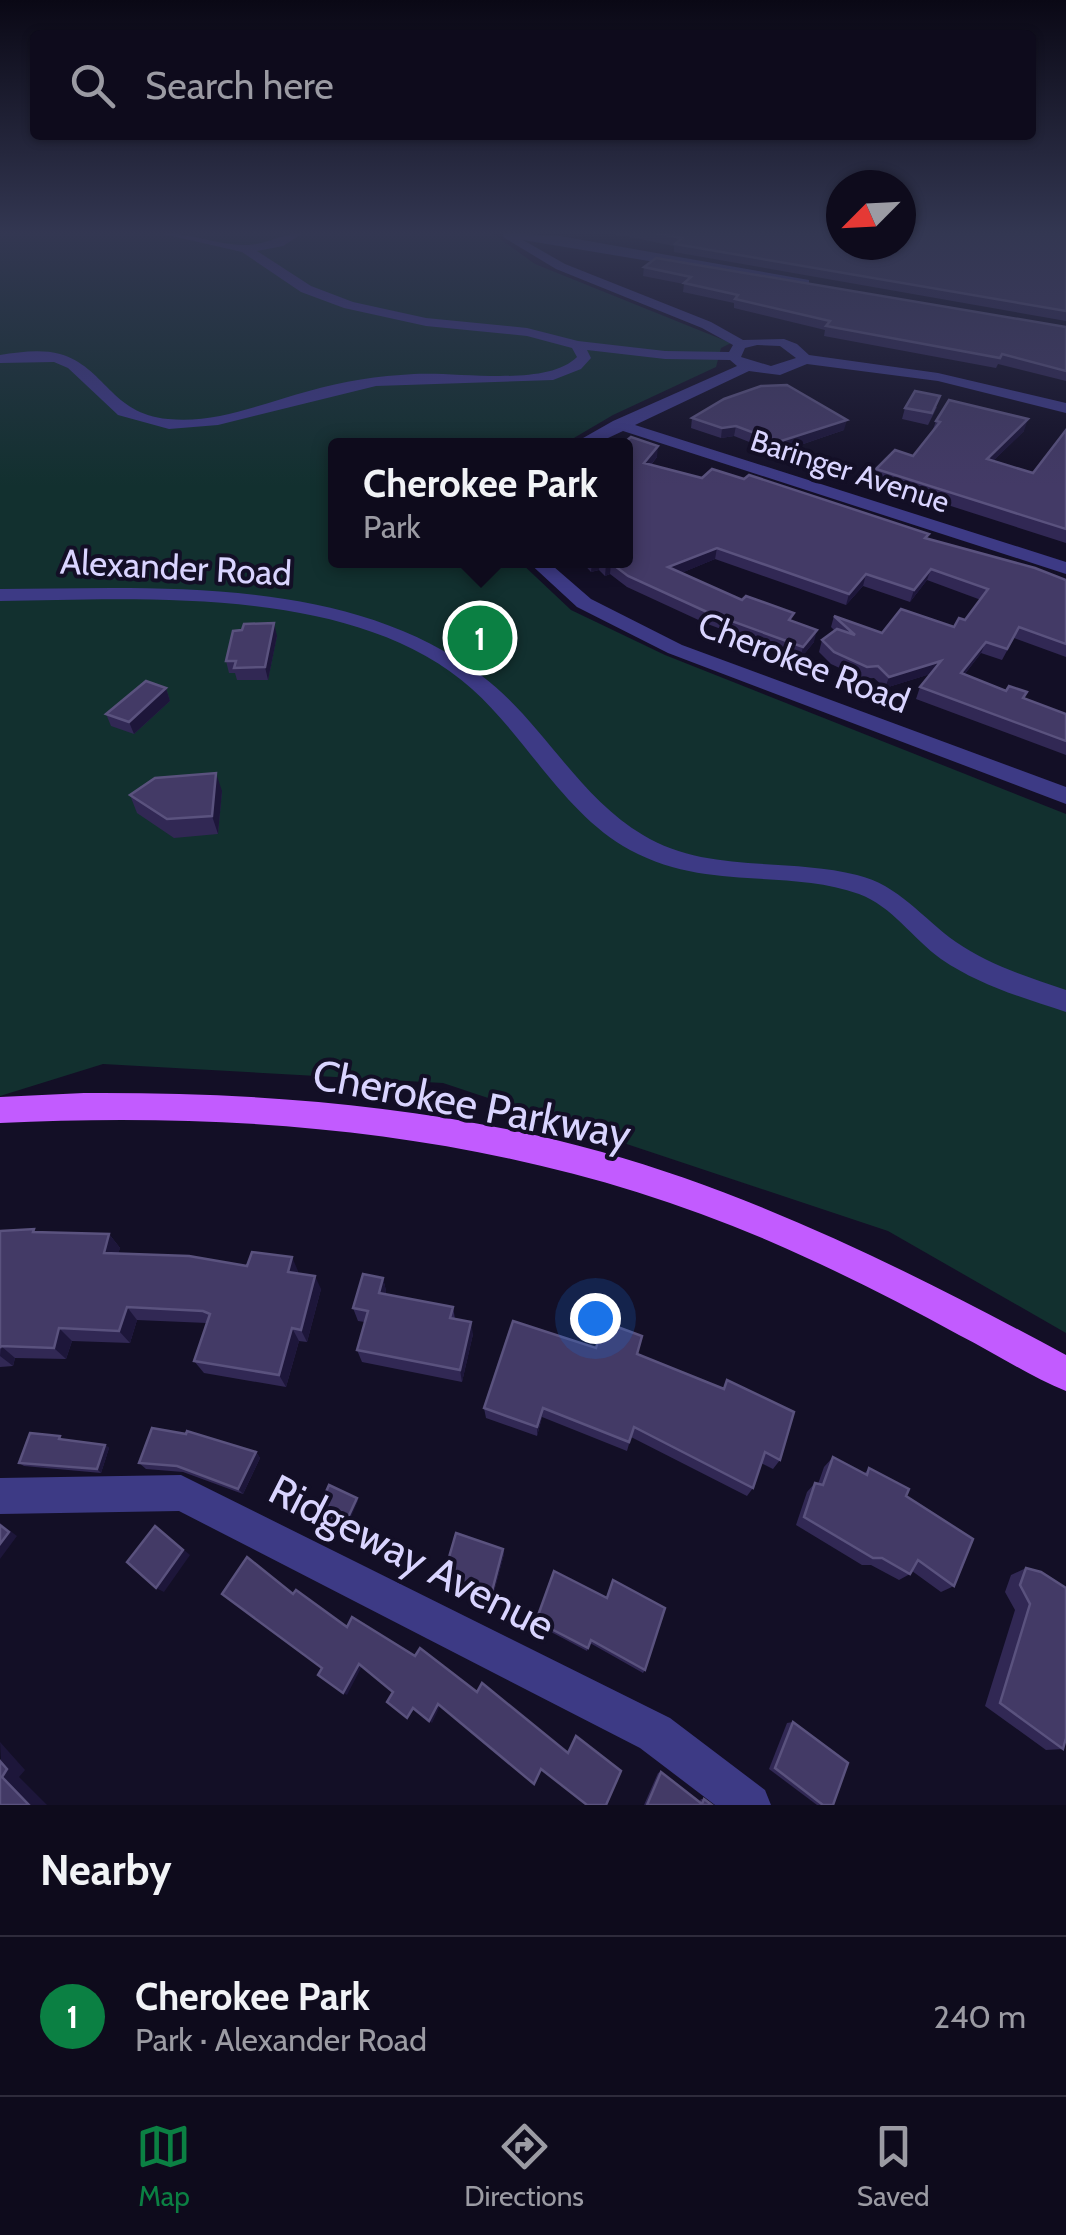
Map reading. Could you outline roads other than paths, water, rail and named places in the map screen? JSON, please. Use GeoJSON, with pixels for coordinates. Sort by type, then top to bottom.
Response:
{"type":"FeatureCollection","features":[{"type":"Feature","properties":{"kind":"main road","name":"Cherokee Parkway"},"geometry":{"type":"LineString","coordinates":[[0,1110],[142,1104],[262,1109],[400,1125],[533,1150],[680,1191],[790,1235],[972,1323],[1066,1374]]}},
{"type":"Feature","properties":{"kind":"street"},"geometry":{"type":"LineString","coordinates":[[404,317],[528,332],[578,345],[666,355]]}},
{"type":"Feature","properties":{"kind":"street"},"geometry":{"type":"LineString","coordinates":[[690,317],[735,338],[737,350],[748,366]]}},
{"type":"Feature","properties":{"kind":"street"},"geometry":{"type":"LineString","coordinates":[[0,359],[34,355],[71,361],[130,415],[177,424],[226,419],[358,384],[426,378],[535,378],[666,355],[737,350],[767,340],[783,342],[800,351],[804,359]]}},
{"type":"Feature","properties":{"kind":"street"},"geometry":{"type":"LineString","coordinates":[[576,368],[584,355],[578,345]]}},
{"type":"Feature","properties":{"kind":"street"},"geometry":{"type":"LineString","coordinates":[[592,438],[748,366],[792,368],[804,359],[910,372],[1066,408]]}},
{"type":"Feature","properties":{"kind":"street","name":"Baringer Avenue"},"geometry":{"type":"LineString","coordinates":[[618,424],[1066,568]]}},
{"type":"Feature","properties":{"kind":"street","name":"Cherokee Road"},"geometry":{"type":"LineString","coordinates":[[544,568],[584,603],[675,649],[1066,796]]}},
{"type":"Feature","properties":{"kind":"street","name":"Alexander Road"},"geometry":{"type":"LineString","coordinates":[[0,595],[139,594],[252,602],[306,610],[398,636],[440,656],[490,694],[601,813],[636,843],[692,862],[866,887],[897,905],[966,962],[1003,980],[1066,1001]]}},
{"type":"Feature","properties":{"kind":"street","name":"Ridgeway Avenue"},"geometry":{"type":"LineString","coordinates":[[0,1496],[181,1493],[655,1734],[750,1805]]}},
{"type":"Feature","properties":{"kind":"place","name":"Cherokee Park"},"geometry":{"type":"Point","coordinates":[480,638]}}]}
